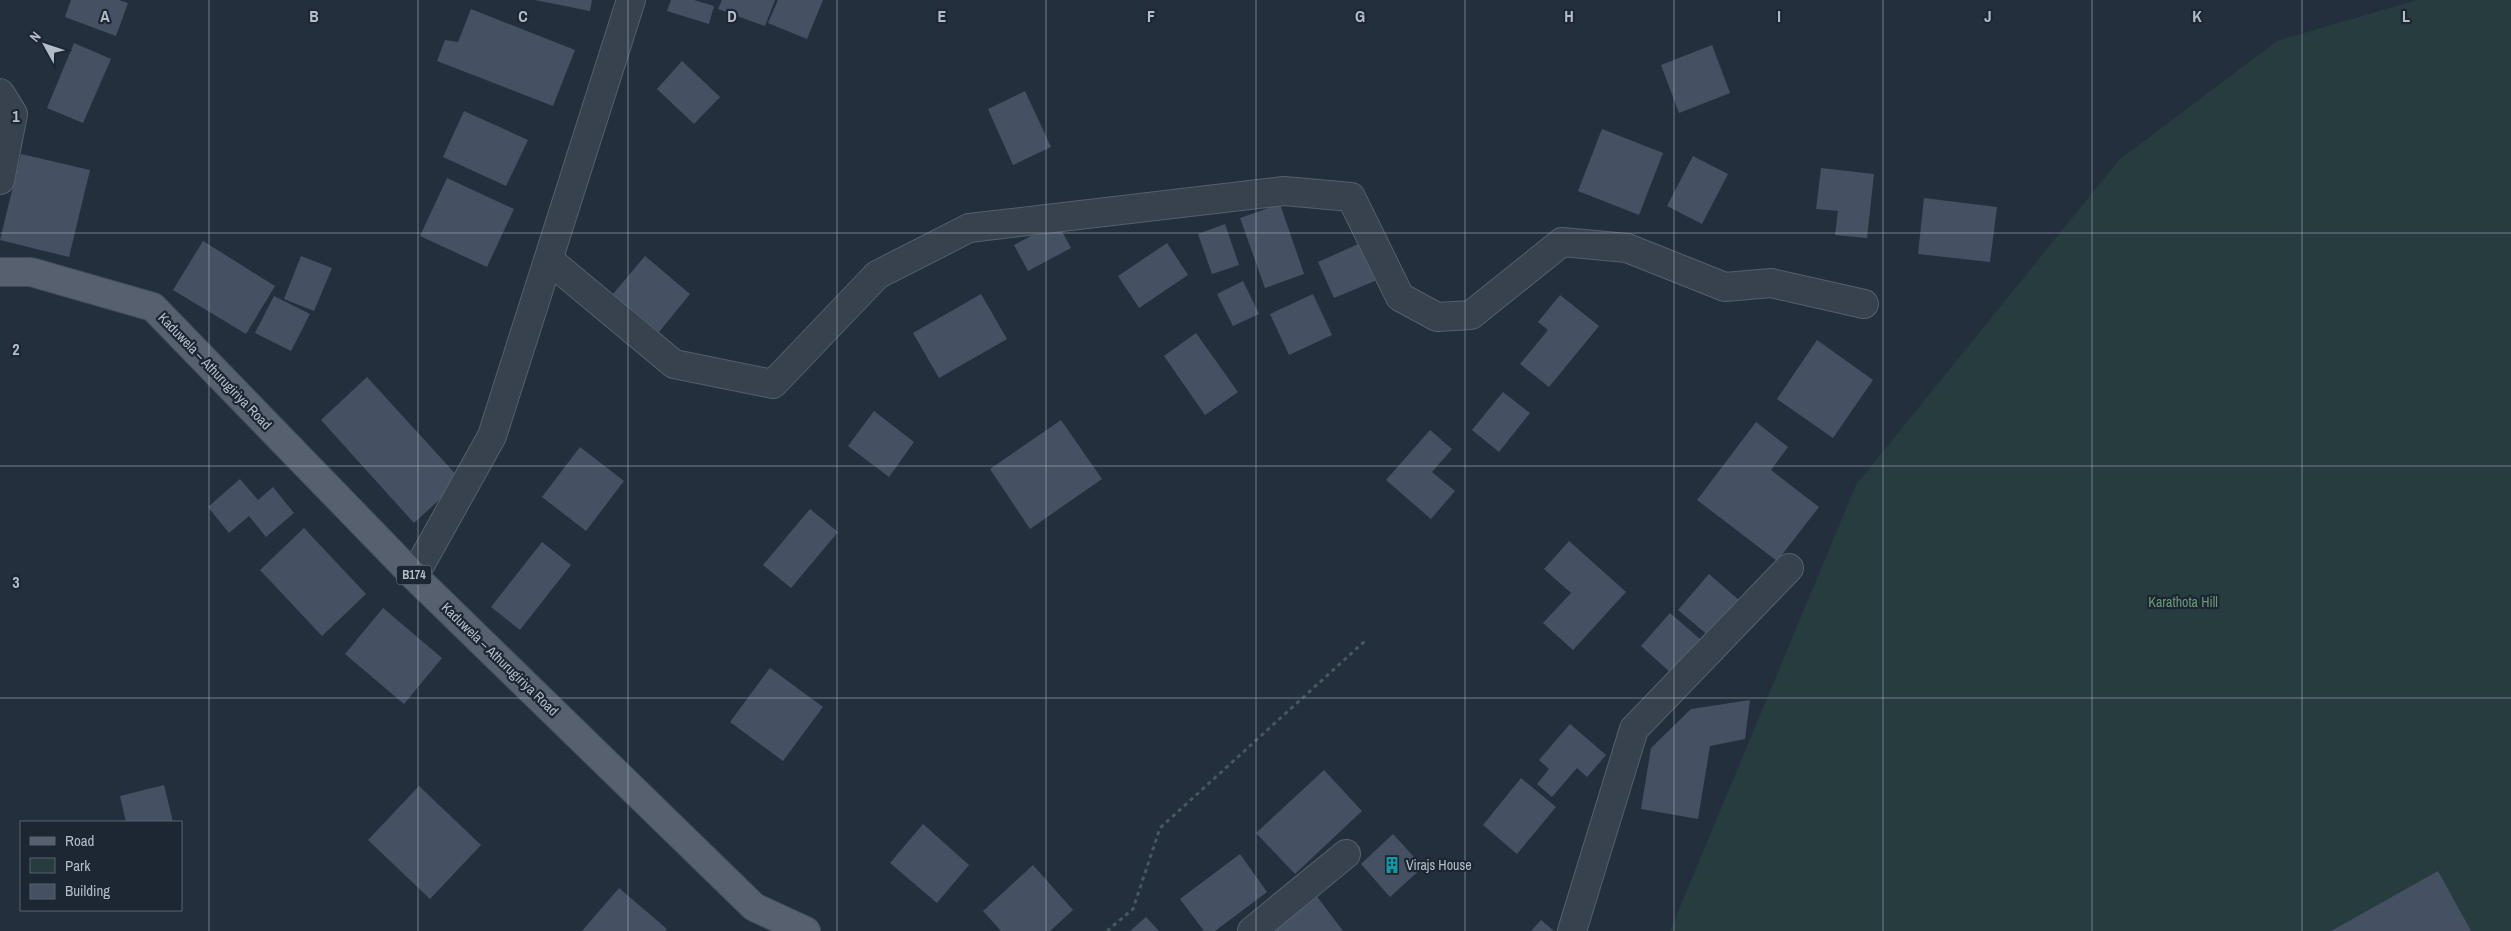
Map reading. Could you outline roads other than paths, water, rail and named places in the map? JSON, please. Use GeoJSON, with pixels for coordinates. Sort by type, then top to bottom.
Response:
{"type":"FeatureCollection","features":[{"type":"Feature","properties":{"kind":"main road","name":"Kaduwela – Athurugiriya Road"},"geometry":{"type":"LineString","coordinates":[[0,272],[31,272],[153,306],[414,576],[754,907],[806,931]]}},
{"type":"Feature","properties":{"kind":"street"},"geometry":{"type":"LineString","coordinates":[[414,576],[492,436],[631,0]]}},
{"type":"Feature","properties":{"kind":"street"},"geometry":{"type":"LineString","coordinates":[[0,93],[13,114],[0,180]]}},
{"type":"Feature","properties":{"kind":"street"},"geometry":{"type":"LineString","coordinates":[[549,260],[674,364],[773,384],[877,275],[969,228],[1284,191],[1351,197],[1400,297],[1437,317],[1472,315],[1562,242],[1627,248],[1725,288],[1771,284],[1864,304]]}},
{"type":"Feature","properties":{"kind":"street"},"geometry":{"type":"LineString","coordinates":[[1572,931],[1634,728],[1789,568]]}},
{"type":"Feature","properties":{"kind":"street"},"geometry":{"type":"LineString","coordinates":[[1252,931],[1346,854]]}},
{"type":"Feature","properties":{"kind":"place","name":"Virajs House"},"geometry":{"type":"Point","coordinates":[1392,865]}},
{"type":"Feature","properties":{"kind":"park label","name":"Karathota Hill"},"geometry":{"type":"Point","coordinates":[2183,602]}}]}
